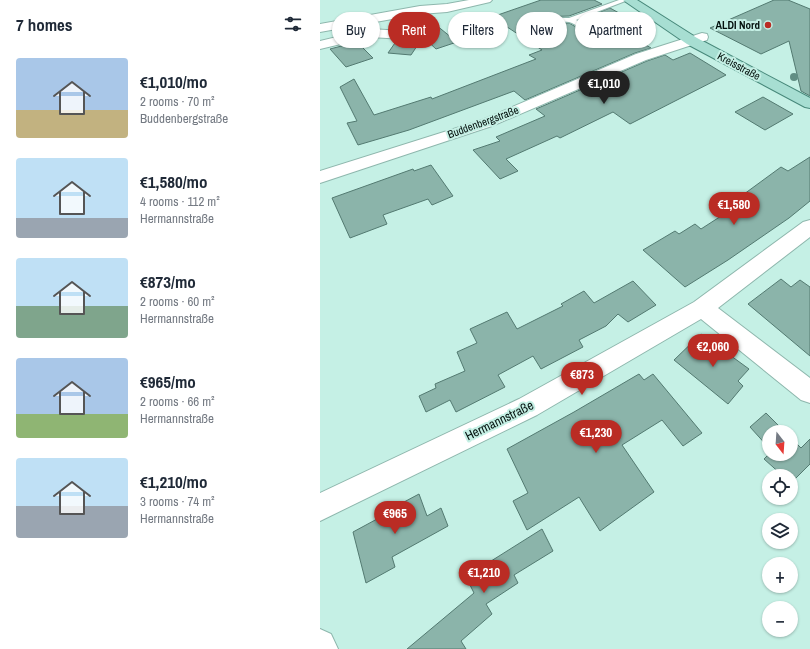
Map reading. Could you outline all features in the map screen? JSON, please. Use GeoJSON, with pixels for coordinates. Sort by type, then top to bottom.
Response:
{"type":"FeatureCollection","features":[{"type":"Feature","properties":{"kind":"main road","name":"Kreisstraße"},"geometry":{"type":"LineString","coordinates":[[629,0],[810,104]]}},
{"type":"Feature","properties":{"kind":"main road","name":"Kreisstraße"},"geometry":{"type":"LineString","coordinates":[[642,0],[692,36],[810,94]]}},
{"type":"Feature","properties":{"kind":"street"},"geometry":{"type":"LineString","coordinates":[[320,28],[420,10],[446,8],[486,0]]}},
{"type":"Feature","properties":{"kind":"street"},"geometry":{"type":"LineString","coordinates":[[320,44],[370,33],[388,34]]}},
{"type":"Feature","properties":{"kind":"street","name":"Buddenbergstraße"},"geometry":{"type":"LineString","coordinates":[[320,177],[487,123],[692,36]]}},
{"type":"Feature","properties":{"kind":"street","name":"Hermannstraße"},"geometry":{"type":"LineString","coordinates":[[320,507],[528,407],[702,308],[810,227]]}},
{"type":"Feature","properties":{"kind":"street"},"geometry":{"type":"LineString","coordinates":[[702,308],[810,392]]}},
{"type":"Feature","properties":{"kind":"street"},"geometry":{"type":"LineString","coordinates":[[320,645],[322,649]]}},
{"type":"Feature","properties":{"kind":"lane"},"geometry":{"type":"LineString","coordinates":[[567,20],[625,0]]}},
{"type":"Feature","properties":{"kind":"lane"},"geometry":{"type":"LineString","coordinates":[[570,20],[575,23]]}},
{"type":"Feature","properties":{"kind":"building"},"geometry":{"type":"Polygon","coordinates":[[[541,0],[594,0],[602,4],[580,12],[575,12],[575,14],[569,16],[567,16],[567,12],[516,12],[516,33],[508,28],[508,12],[506,12],[541,0]]]}},
{"type":"Feature","properties":{"kind":"building","name":"ALDI Nord"},"geometry":{"type":"Polygon","coordinates":[[[774,0],[788,0],[810,9],[810,96],[801,91],[789,41],[761,54],[710,28],[774,0]]]}},
{"type":"Feature","properties":{"kind":"building"},"geometry":{"type":"Polygon","coordinates":[[[610,8],[617,12],[600,12],[610,8]]]}},
{"type":"Feature","properties":{"kind":"building"},"geometry":{"type":"Polygon","coordinates":[[[567,23],[569,23],[575,26],[575,48],[651,48],[635,53],[525,100],[514,91],[409,130],[358,145],[347,123],[357,121],[340,87],[354,79],[374,115],[431,97],[432,99],[536,59],[529,55],[542,50],[539,48],[567,48],[567,23]]]}},
{"type":"Feature","properties":{"kind":"building"},"geometry":{"type":"Polygon","coordinates":[[[440,28],[448,35],[448,45],[440,48],[440,28]]]}},
{"type":"Feature","properties":{"kind":"building"},"geometry":{"type":"Polygon","coordinates":[[[363,48],[373,58],[346,67],[330,49],[363,48]]]}},
{"type":"Feature","properties":{"kind":"building"},"geometry":{"type":"Polygon","coordinates":[[[391,48],[416,48],[411,55],[388,53],[391,48]]]}},
{"type":"Feature","properties":{"kind":"building"},"geometry":{"type":"Polygon","coordinates":[[[690,53],[726,75],[630,124],[613,112],[560,138],[557,136],[506,159],[518,171],[500,179],[473,150],[500,141],[496,137],[545,116],[536,109],[647,61],[665,55],[673,60],[690,53]]]}},
{"type":"Feature","properties":{"kind":"building"},"geometry":{"type":"Polygon","coordinates":[[[763,97],[793,114],[765,130],[735,112],[763,97]]]}},
{"type":"Feature","properties":{"kind":"building"},"geometry":{"type":"Polygon","coordinates":[[[810,157],[810,201],[789,218],[728,260],[685,287],[643,250],[675,231],[679,234],[695,224],[701,229],[746,200],[740,197],[781,167],[788,171],[810,157]]]}},
{"type":"Feature","properties":{"kind":"building"},"geometry":{"type":"Polygon","coordinates":[[[431,165],[453,196],[432,205],[428,199],[383,215],[387,224],[350,238],[332,198],[413,169],[414,171],[431,165]]]}},
{"type":"Feature","properties":{"kind":"building"},"geometry":{"type":"Polygon","coordinates":[[[781,279],[791,287],[800,280],[810,287],[810,356],[748,304],[781,279]]]}},
{"type":"Feature","properties":{"kind":"building"},"geometry":{"type":"Polygon","coordinates":[[[633,281],[656,305],[628,322],[618,314],[606,326],[579,340],[583,347],[541,369],[533,356],[498,375],[505,387],[456,412],[450,400],[426,412],[419,396],[436,388],[435,384],[465,371],[457,352],[477,343],[470,329],[507,312],[517,329],[563,306],[561,304],[584,291],[594,303],[633,281]]]}},
{"type":"Feature","properties":{"kind":"building"},"geometry":{"type":"Polygon","coordinates":[[[701,334],[749,369],[738,381],[743,386],[728,404],[674,360],[701,334]]]}},
{"type":"Feature","properties":{"kind":"building"},"geometry":{"type":"Polygon","coordinates":[[[639,374],[644,380],[653,374],[702,433],[683,446],[662,420],[622,445],[654,492],[600,531],[579,497],[527,530],[513,501],[528,493],[507,449],[639,374]]]}},
{"type":"Feature","properties":{"kind":"building"},"geometry":{"type":"Polygon","coordinates":[[[766,413],[778,425],[762,425],[762,440],[750,427],[766,413]]]}},
{"type":"Feature","properties":{"kind":"building"},"geometry":{"type":"Polygon","coordinates":[[[810,439],[810,464],[798,476],[798,469],[775,469],[766,461],[798,461],[798,445],[801,448],[810,439]]]}},
{"type":"Feature","properties":{"kind":"building"},"geometry":{"type":"Polygon","coordinates":[[[419,494],[427,516],[441,508],[448,526],[392,557],[395,567],[366,583],[353,532],[419,494]]]}},
{"type":"Feature","properties":{"kind":"building"},"geometry":{"type":"Polygon","coordinates":[[[542,529],[553,551],[514,575],[518,583],[486,604],[492,614],[461,641],[466,649],[407,649],[474,593],[467,579],[480,568],[542,529]]]}},
{"type":"Feature","properties":{"kind":"place","name":"ALDI Nord"},"geometry":{"type":"Point","coordinates":[768,25]}}]}
